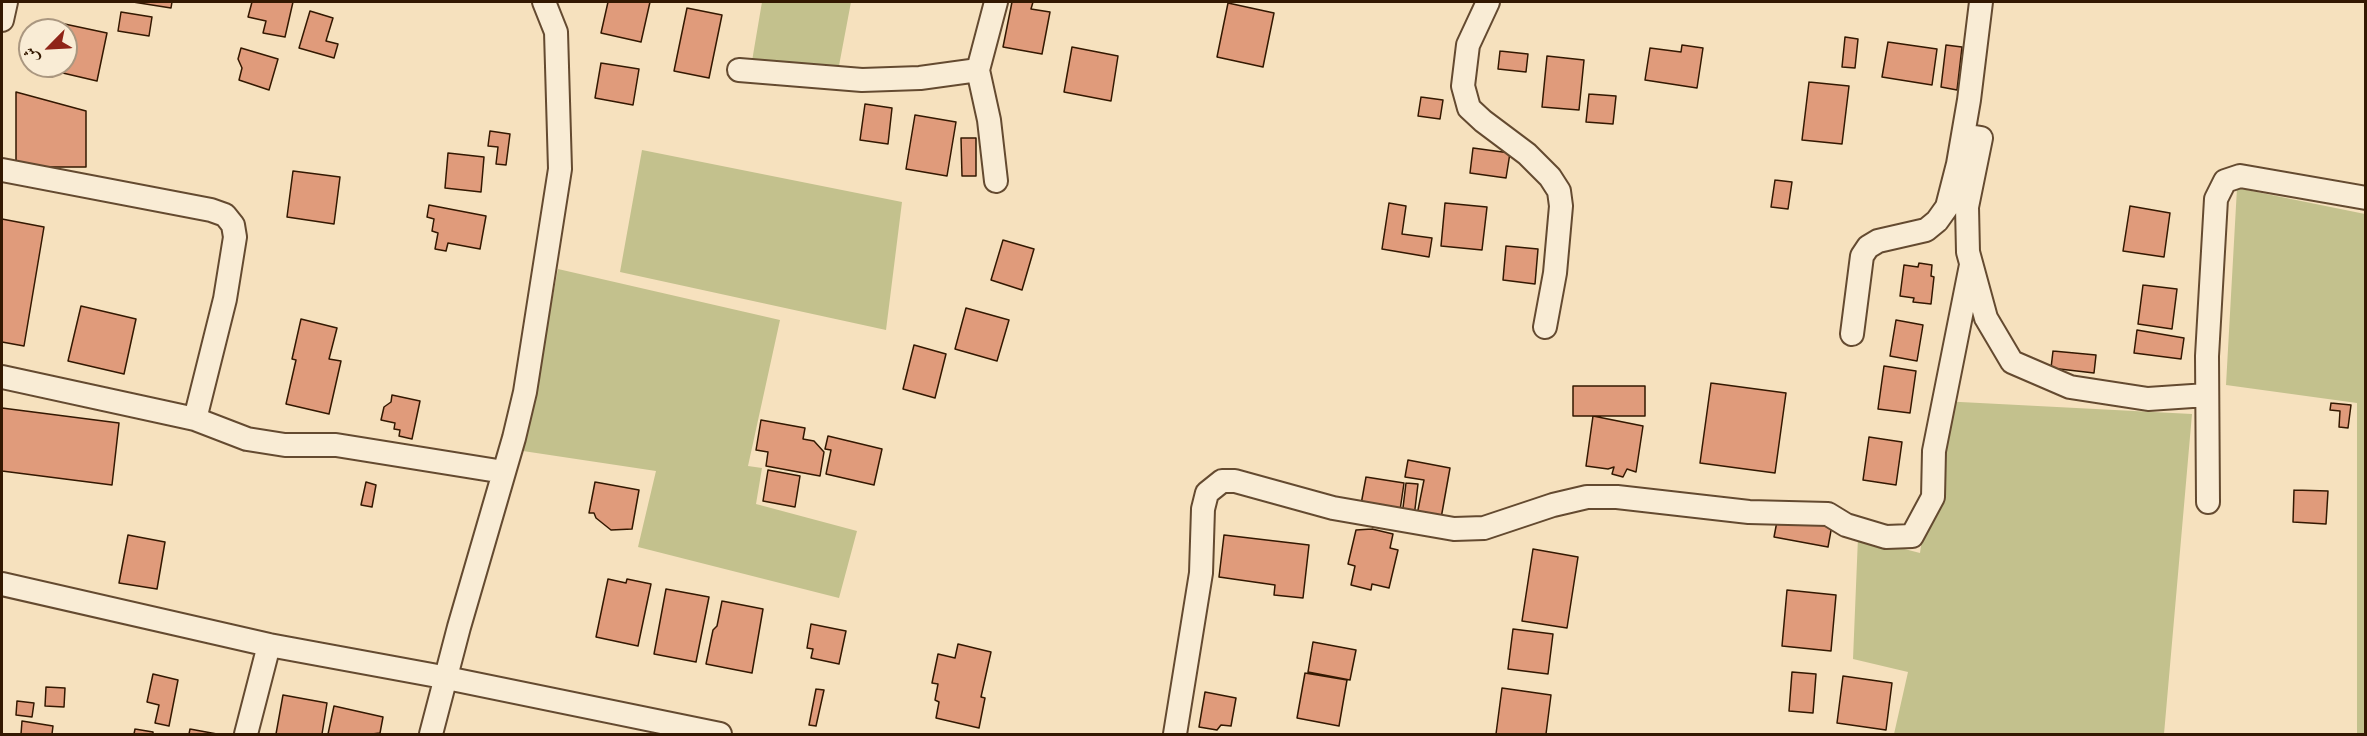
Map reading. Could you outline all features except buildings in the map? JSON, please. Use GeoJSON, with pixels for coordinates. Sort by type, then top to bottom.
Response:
{"type":"FeatureCollection","features":[{"type":"Feature","properties":{"kind":"street"},"geometry":{"type":"LineString","coordinates":[[2,20],[6,2]]}},
{"type":"Feature","properties":{"kind":"street"},"geometry":{"type":"LineString","coordinates":[[431,735],[525,392],[560,169],[556,32],[544,2]]}},
{"type":"Feature","properties":{"kind":"street"},"geometry":{"type":"LineString","coordinates":[[996,2],[978,70],[989,120],[996,181]]}},
{"type":"Feature","properties":{"kind":"street"},"geometry":{"type":"LineString","coordinates":[[1488,2],[1468,45],[1463,86],[1469,108],[1527,154],[1550,177],[1559,191],[1561,206],[1555,273],[1545,327]]}},
{"type":"Feature","properties":{"kind":"street"},"geometry":{"type":"LineString","coordinates":[[1852,334],[1862,256],[1868,247],[1878,241],[1926,230],[1937,221],[1947,207],[1963,135],[1981,2]]}},
{"type":"Feature","properties":{"kind":"street"},"geometry":{"type":"LineString","coordinates":[[739,69],[862,80],[920,78],[978,70]]}},
{"type":"Feature","properties":{"kind":"street"},"geometry":{"type":"LineString","coordinates":[[1963,135],[1981,138],[1967,207],[1968,252],[1986,318],[2012,362],[2070,387],[2148,399],[2207,395]]}},
{"type":"Feature","properties":{"kind":"street"},"geometry":{"type":"LineString","coordinates":[[2,170],[211,210],[225,215],[233,225],[236,237],[225,299],[195,419]]}},
{"type":"Feature","properties":{"kind":"street"},"geometry":{"type":"LineString","coordinates":[[2208,502],[2207,395],[2214,218],[2216,199],[2225,181],[2240,176],[2259,178],[2366,198]]}},
{"type":"Feature","properties":{"kind":"street"},"geometry":{"type":"LineString","coordinates":[[1175,735],[1201,573],[1203,509],[1208,493],[1222,481],[1236,482],[1333,508],[1454,529],[1484,528],[1553,505],[1587,497],[1617,497],[1749,512],[1828,514],[1846,525],[1886,537],[1912,536],[1933,497],[1934,451],[1971,265]]}},
{"type":"Feature","properties":{"kind":"street"},"geometry":{"type":"LineString","coordinates":[[2,377],[195,419],[247,439],[285,445],[336,445],[504,472]]}},
{"type":"Feature","properties":{"kind":"street"},"geometry":{"type":"LineString","coordinates":[[2,584],[269,645],[446,678],[720,735]]}},
{"type":"Feature","properties":{"kind":"street"},"geometry":{"type":"LineString","coordinates":[[246,735],[269,645]]}},
{"type":"Feature","properties":{"kind":"shaded area"},"geometry":{"type":"Polygon","coordinates":[[[762,2],[851,2],[838,71],[752,61],[762,2]]]}},
{"type":"Feature","properties":{"kind":"shaded area"},"geometry":{"type":"Polygon","coordinates":[[[642,150],[902,202],[886,330],[620,272],[642,150]]]}},
{"type":"Feature","properties":{"kind":"shaded area"},"geometry":{"type":"Polygon","coordinates":[[[2237,188],[2365,214],[2365,734],[2357,734],[2357,403],[2226,385],[2237,188]]]}},
{"type":"Feature","properties":{"kind":"shaded area"},"geometry":{"type":"Polygon","coordinates":[[[558,269],[780,320],[748,466],[762,468],[756,504],[857,531],[839,598],[638,547],[656,471],[523,451],[558,269]]]}},
{"type":"Feature","properties":{"kind":"shaded area"},"geometry":{"type":"Polygon","coordinates":[[[1941,401],[2192,414],[2164,734],[1894,734],[1908,672],[1853,659],[1858,537],[1920,553],[1941,401]]]}}]}
